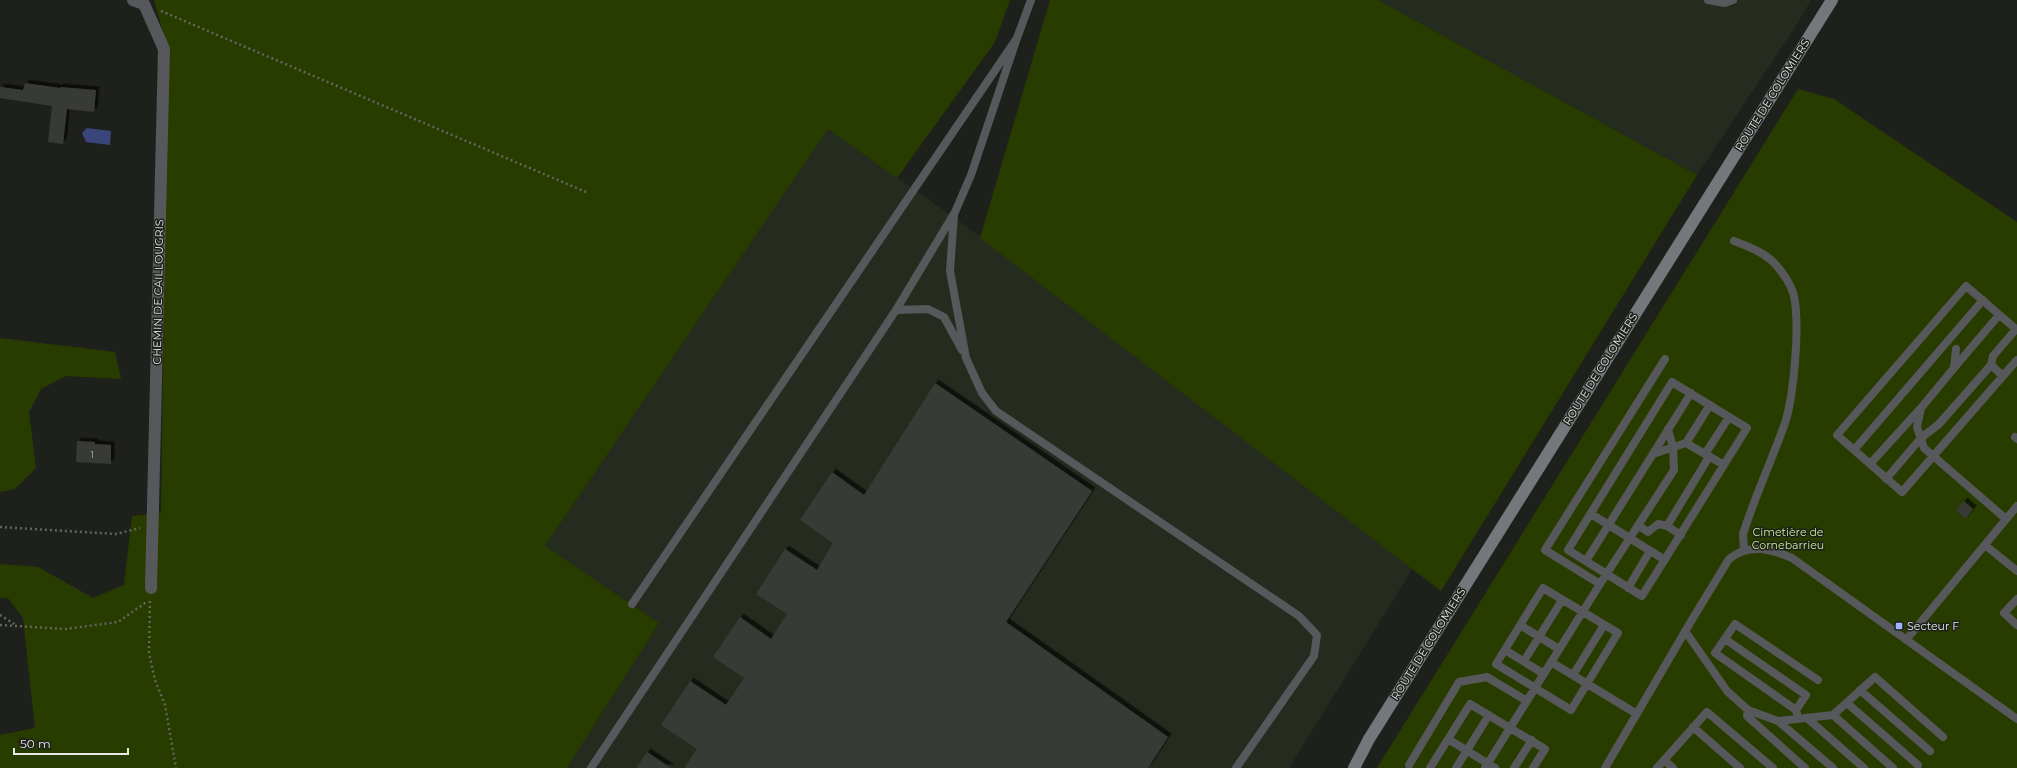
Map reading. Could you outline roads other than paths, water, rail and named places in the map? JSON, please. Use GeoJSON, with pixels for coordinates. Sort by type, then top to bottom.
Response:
{"type":"FeatureCollection","features":[{"type":"Feature","properties":{"kind":"main road","name":"ROUTE DE COLOMIERS"},"geometry":{"type":"LineString","coordinates":[[1354,768],[1369,739],[1832,0]]}},
{"type":"Feature","properties":{"kind":"main road","name":"ROUTE DE COLOMIERS"},"geometry":{"type":"LineString","coordinates":[[1347,768],[1369,739]]}},
{"type":"Feature","properties":{"kind":"street","name":"CHEMIN DE CAILLOUGRIS"},"geometry":{"type":"LineString","coordinates":[[140,1],[164,49],[151,588]]}},
{"type":"Feature","properties":{"kind":"lane"},"geometry":{"type":"LineString","coordinates":[[591,768],[896,310],[955,212],[971,175],[1031,0]]}},
{"type":"Feature","properties":{"kind":"lane"},"geometry":{"type":"LineString","coordinates":[[1708,0],[1725,4],[1733,0]]}},
{"type":"Feature","properties":{"kind":"lane"},"geometry":{"type":"LineString","coordinates":[[632,604],[1017,38]]}},
{"type":"Feature","properties":{"kind":"lane"},"geometry":{"type":"LineString","coordinates":[[955,212],[950,271],[966,358]]}},
{"type":"Feature","properties":{"kind":"lane"},"geometry":{"type":"LineString","coordinates":[[1734,240],[1771,260],[1785,277],[1793,295],[1796,319],[1793,382],[1785,422],[1743,534],[1744,550]]}},
{"type":"Feature","properties":{"kind":"lane"},"geometry":{"type":"LineString","coordinates":[[1886,479],[1921,438],[1939,424],[1991,365],[1992,356],[2016,330],[1966,286],[1837,435],[1886,479],[1902,492],[2017,360]]}},
{"type":"Feature","properties":{"kind":"lane"},"geometry":{"type":"LineString","coordinates":[[1854,450],[1983,300]]}},
{"type":"Feature","properties":{"kind":"lane"},"geometry":{"type":"LineString","coordinates":[[896,310],[928,309],[944,317],[966,358],[982,393],[996,411],[1299,616],[1317,636],[1314,656],[1236,768]]}},
{"type":"Feature","properties":{"kind":"lane"},"geometry":{"type":"LineString","coordinates":[[1870,464],[1921,408],[1999,315]]}},
{"type":"Feature","properties":{"kind":"lane"},"geometry":{"type":"LineString","coordinates":[[1954,368],[1956,349]]}},
{"type":"Feature","properties":{"kind":"lane"},"geometry":{"type":"LineString","coordinates":[[1600,584],[1544,550],[1665,359]]}},
{"type":"Feature","properties":{"kind":"lane"},"geometry":{"type":"LineString","coordinates":[[1991,365],[2003,376]]}},
{"type":"Feature","properties":{"kind":"lane"},"geometry":{"type":"LineString","coordinates":[[1672,382],[1710,405],[1747,428],[1642,596],[1568,550],[1672,382]]}},
{"type":"Feature","properties":{"kind":"lane"},"geometry":{"type":"LineString","coordinates":[[1586,561],[1691,393]]}},
{"type":"Feature","properties":{"kind":"lane"},"geometry":{"type":"LineString","coordinates":[[1653,454],[1686,443],[1710,405]]}},
{"type":"Feature","properties":{"kind":"lane"},"geometry":{"type":"LineString","coordinates":[[1921,408],[1917,427],[1924,448],[2006,519]]}},
{"type":"Feature","properties":{"kind":"lane"},"geometry":{"type":"LineString","coordinates":[[1667,526],[1729,417]]}},
{"type":"Feature","properties":{"kind":"lane"},"geometry":{"type":"LineString","coordinates":[[1448,739],[1467,750],[1489,767],[1526,701],[1674,470],[1673,447],[1668,429]]}},
{"type":"Feature","properties":{"kind":"lane"},"geometry":{"type":"LineString","coordinates":[[1686,443],[1724,465]]}},
{"type":"Feature","properties":{"kind":"lane"},"geometry":{"type":"LineString","coordinates":[[1906,640],[2017,506]]}},
{"type":"Feature","properties":{"kind":"lane"},"geometry":{"type":"LineString","coordinates":[[1591,514],[1665,560]]}},
{"type":"Feature","properties":{"kind":"lane"},"geometry":{"type":"LineString","coordinates":[[1638,525],[1648,532],[1658,524],[1667,526],[1680,535]]}},
{"type":"Feature","properties":{"kind":"lane"},"geometry":{"type":"LineString","coordinates":[[1985,545],[2017,571]]}},
{"type":"Feature","properties":{"kind":"lane"},"geometry":{"type":"LineString","coordinates":[[1605,768],[1685,631],[1730,559],[1744,550],[1763,549],[1778,552],[1792,558],[2017,719]]}},
{"type":"Feature","properties":{"kind":"lane"},"geometry":{"type":"LineString","coordinates":[[1628,588],[1650,551]]}},
{"type":"Feature","properties":{"kind":"lane"},"geometry":{"type":"LineString","coordinates":[[1543,588],[1582,612],[1618,633],[1571,710],[1496,664],[1543,588]]}},
{"type":"Feature","properties":{"kind":"lane"},"geometry":{"type":"LineString","coordinates":[[1524,662],[1562,600]]}},
{"type":"Feature","properties":{"kind":"lane"},"geometry":{"type":"LineString","coordinates":[[2016,602],[2004,614],[2017,625]]}},
{"type":"Feature","properties":{"kind":"lane"},"geometry":{"type":"LineString","coordinates":[[1798,719],[1796,710],[1715,653],[1735,624],[1818,680]]}},
{"type":"Feature","properties":{"kind":"lane"},"geometry":{"type":"LineString","coordinates":[[1520,625],[1559,649]]}},
{"type":"Feature","properties":{"kind":"lane"},"geometry":{"type":"LineString","coordinates":[[1573,675],[1604,625]]}},
{"type":"Feature","properties":{"kind":"lane"},"geometry":{"type":"LineString","coordinates":[[1685,631],[1727,691],[1748,710],[1778,721],[1832,768]]}},
{"type":"Feature","properties":{"kind":"lane"},"geometry":{"type":"LineString","coordinates":[[1725,639],[1806,695],[1796,710]]}},
{"type":"Feature","properties":{"kind":"lane"},"geometry":{"type":"LineString","coordinates":[[1505,650],[1544,674]]}},
{"type":"Feature","properties":{"kind":"lane"},"geometry":{"type":"LineString","coordinates":[[1551,662],[1637,714]]}},
{"type":"Feature","properties":{"kind":"lane"},"geometry":{"type":"LineString","coordinates":[[1409,766],[1459,682],[1487,676],[1526,701]]}},
{"type":"Feature","properties":{"kind":"lane"},"geometry":{"type":"LineString","coordinates":[[1778,721],[1833,715],[1875,676],[1944,737]]}},
{"type":"Feature","properties":{"kind":"lane"},"geometry":{"type":"LineString","coordinates":[[1860,690],[1930,751]]}},
{"type":"Feature","properties":{"kind":"lane"},"geometry":{"type":"LineString","coordinates":[[1847,703],[1918,765]]}},
{"type":"Feature","properties":{"kind":"lane"},"geometry":{"type":"LineString","coordinates":[[1430,768],[1470,704],[1546,749],[1533,768]]}},
{"type":"Feature","properties":{"kind":"lane"},"geometry":{"type":"LineString","coordinates":[[1748,710],[1747,716],[1805,768]]}},
{"type":"Feature","properties":{"kind":"lane"},"geometry":{"type":"LineString","coordinates":[[1657,768],[1707,712],[1773,768]]}},
{"type":"Feature","properties":{"kind":"lane"},"geometry":{"type":"LineString","coordinates":[[1456,768],[1489,715]]}},
{"type":"Feature","properties":{"kind":"lane"},"geometry":{"type":"LineString","coordinates":[[1833,715],[1893,768]]}},
{"type":"Feature","properties":{"kind":"lane"},"geometry":{"type":"LineString","coordinates":[[1807,718],[1864,768]]}},
{"type":"Feature","properties":{"kind":"lane"},"geometry":{"type":"LineString","coordinates":[[1693,727],[1740,768]]}},
{"type":"Feature","properties":{"kind":"lane"},"geometry":{"type":"LineString","coordinates":[[1514,768],[1532,740]]}},
{"type":"Feature","properties":{"kind":"lane"},"geometry":{"type":"LineString","coordinates":[[1664,760],[1673,768]]}},
{"type":"Feature","properties":{"kind":"water"},"geometry":{"type":"Polygon","coordinates":[[[87,128],[111,131],[110,145],[86,142],[82,133],[87,128]]]}},
{"type":"Feature","properties":{"kind":"place","name":"Secteur F"},"geometry":{"type":"Point","coordinates":[1899,626]}},
{"type":"Feature","properties":{"kind":"park label","name":"Cimetière de Cornebarrieu"},"geometry":{"type":"Point","coordinates":[1788,538]}}]}
